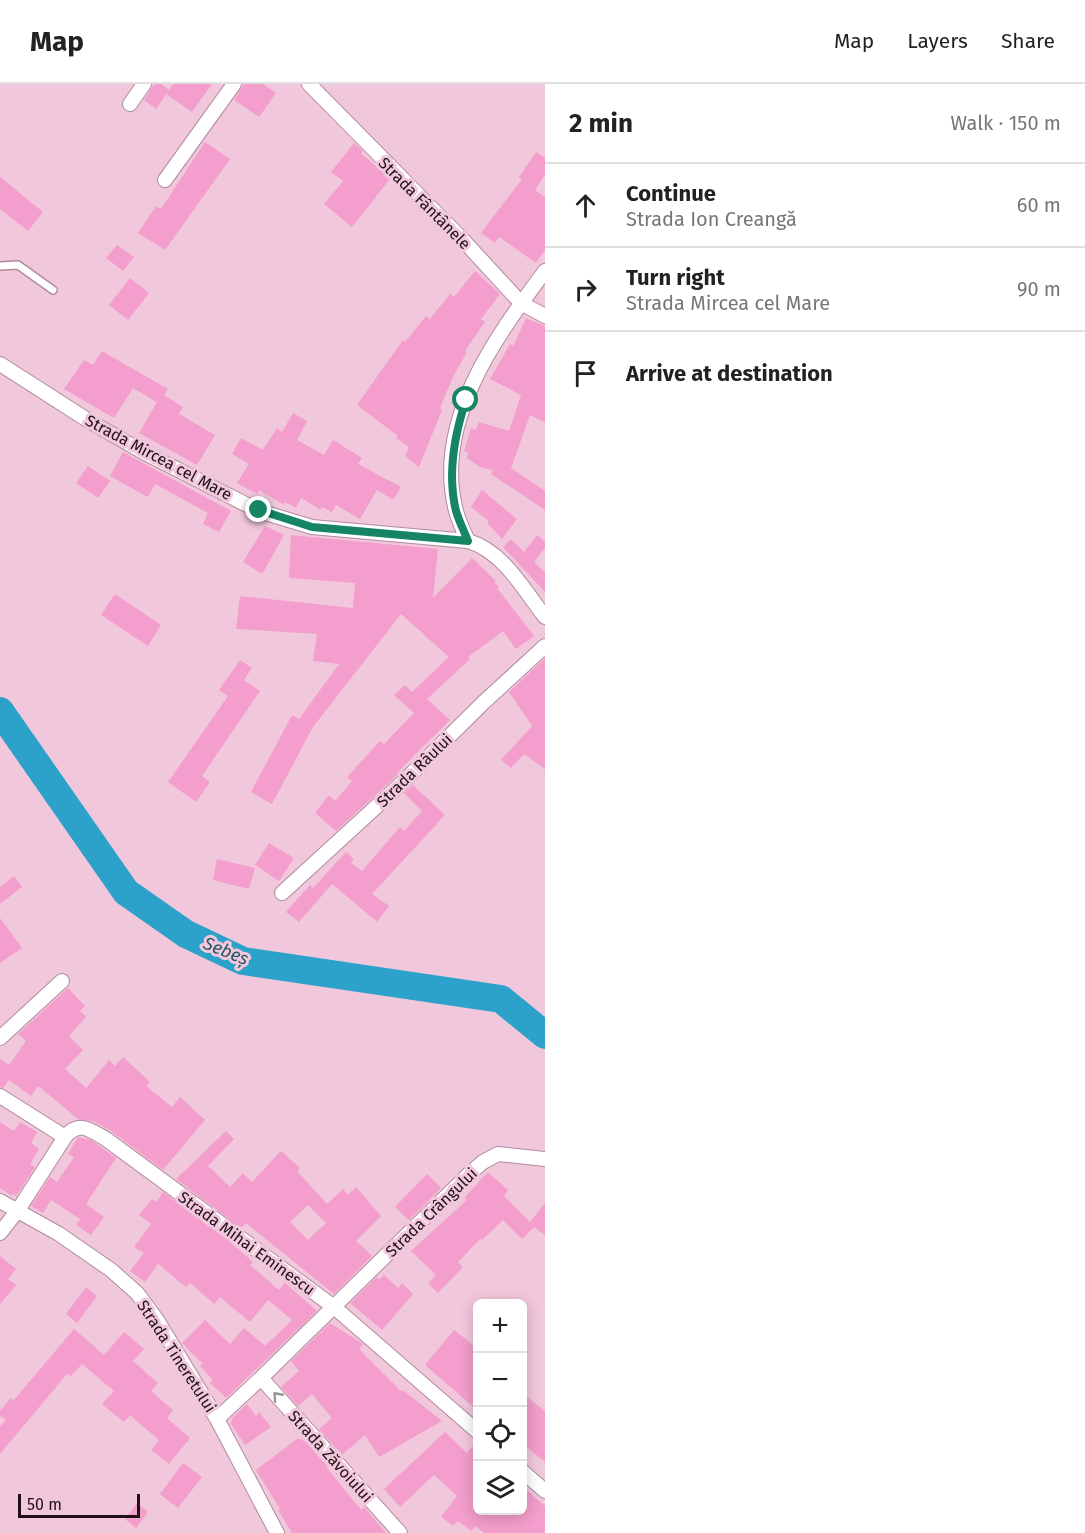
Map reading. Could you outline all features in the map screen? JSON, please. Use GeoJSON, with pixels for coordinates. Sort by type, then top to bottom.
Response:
{"type":"FeatureCollection","features":[{"type":"Feature","properties":{"kind":"street"},"geometry":{"type":"LineString","coordinates":[[130,104],[144,84]]}},
{"type":"Feature","properties":{"kind":"street"},"geometry":{"type":"LineString","coordinates":[[165,180],[234,84]]}},
{"type":"Feature","properties":{"kind":"street","name":"Strada Fântânele"},"geometry":{"type":"LineString","coordinates":[[309,84],[462,239],[521,303],[545,316]]}},
{"type":"Feature","properties":{"kind":"street"},"geometry":{"type":"LineString","coordinates":[[468,541],[457,512],[453,493],[452,461],[457,427],[477,373],[500,332],[545,271]]}},
{"type":"Feature","properties":{"kind":"street","name":"Strada Mircea cel Mare"},"geometry":{"type":"LineString","coordinates":[[0,364],[88,421],[143,452],[259,510],[312,527],[468,541],[479,544],[493,554],[509,571],[545,617]]}},
{"type":"Feature","properties":{"kind":"street","name":"Strada Râului"},"geometry":{"type":"LineString","coordinates":[[282,893],[402,783],[545,646]]}},
{"type":"Feature","properties":{"kind":"street"},"geometry":{"type":"LineString","coordinates":[[0,1038],[62,981]]}},
{"type":"Feature","properties":{"kind":"street"},"geometry":{"type":"LineString","coordinates":[[0,1096],[64,1137],[18,1210],[0,1233]]}},
{"type":"Feature","properties":{"kind":"street","name":"Strada Mihai Eminescu"},"geometry":{"type":"LineString","coordinates":[[64,1137],[77,1127],[88,1129],[106,1139],[334,1307],[473,1429]]}},
{"type":"Feature","properties":{"kind":"street","name":"Strada Crângului"},"geometry":{"type":"LineString","coordinates":[[217,1419],[483,1162],[498,1154],[545,1159]]}},
{"type":"Feature","properties":{"kind":"street","name":"Strada Tineretului"},"geometry":{"type":"LineString","coordinates":[[0,1201],[60,1234],[111,1270],[137,1293],[157,1320],[217,1419],[277,1533]]}},
{"type":"Feature","properties":{"kind":"street","name":"Strada Zăvoiului"},"geometry":{"type":"LineString","coordinates":[[261,1378],[400,1533]]}},
{"type":"Feature","properties":{"kind":"street"},"geometry":{"type":"LineString","coordinates":[[527,1475],[545,1491]]}},
{"type":"Feature","properties":{"kind":"lane"},"geometry":{"type":"LineString","coordinates":[[0,266],[18,265],[53,290]]}},
{"type":"Feature","properties":{"kind":"building"},"geometry":{"type":"Polygon","coordinates":[[[154,84],[161,84],[169,90],[156,109],[144,100],[154,84]]]}},
{"type":"Feature","properties":{"kind":"building"},"geometry":{"type":"Polygon","coordinates":[[[173,84],[212,84],[192,112],[166,94],[173,84]]]}},
{"type":"Feature","properties":{"kind":"building"},"geometry":{"type":"Polygon","coordinates":[[[244,84],[263,84],[276,93],[259,117],[234,100],[244,84]]]}},
{"type":"Feature","properties":{"kind":"building"},"geometry":{"type":"Polygon","coordinates":[[[205,142],[230,159],[165,250],[138,233],[156,206],[161,209],[205,142]]]}},
{"type":"Feature","properties":{"kind":"building"},"geometry":{"type":"Polygon","coordinates":[[[354,143],[363,151],[361,153],[390,179],[352,227],[324,204],[343,181],[331,172],[354,143]]]}},
{"type":"Feature","properties":{"kind":"building"},"geometry":{"type":"Polygon","coordinates":[[[536,152],[545,158],[545,175],[535,190],[545,197],[545,250],[536,263],[499,237],[495,243],[481,233],[522,179],[519,177],[536,152]]]}},
{"type":"Feature","properties":{"kind":"building"},"geometry":{"type":"Polygon","coordinates":[[[0,177],[43,212],[28,231],[0,209],[0,177]]]}},
{"type":"Feature","properties":{"kind":"building"},"geometry":{"type":"Polygon","coordinates":[[[117,245],[134,257],[123,271],[106,258],[117,245]]]}},
{"type":"Feature","properties":{"kind":"building"},"geometry":{"type":"Polygon","coordinates":[[[475,271],[500,294],[481,319],[485,322],[465,351],[467,352],[440,408],[442,410],[419,467],[405,456],[409,447],[396,438],[398,436],[357,405],[403,340],[405,342],[426,316],[430,319],[450,294],[454,297],[475,271]]]}},
{"type":"Feature","properties":{"kind":"building"},"geometry":{"type":"Polygon","coordinates":[[[130,278],[149,293],[128,320],[109,305],[130,278]]]}},
{"type":"Feature","properties":{"kind":"building"},"geometry":{"type":"Polygon","coordinates":[[[526,318],[545,326],[545,422],[530,415],[511,468],[545,491],[545,510],[491,474],[493,470],[480,467],[467,458],[468,452],[464,451],[471,428],[476,430],[479,422],[509,431],[521,395],[490,379],[510,344],[513,346],[526,318]]]}},
{"type":"Feature","properties":{"kind":"building"},"geometry":{"type":"Polygon","coordinates":[[[102,351],[168,389],[164,395],[183,407],[179,414],[215,435],[197,465],[139,433],[157,402],[133,388],[114,418],[64,389],[84,360],[93,365],[102,351]]]}},
{"type":"Feature","properties":{"kind":"building"},"geometry":{"type":"Polygon","coordinates":[[[293,413],[307,421],[297,440],[324,455],[333,440],[362,458],[358,464],[401,487],[393,500],[377,490],[360,519],[336,505],[332,512],[322,507],[321,510],[301,498],[296,508],[285,502],[284,505],[259,490],[257,494],[237,483],[249,464],[232,454],[241,438],[263,450],[277,428],[282,432],[293,413]]]}},
{"type":"Feature","properties":{"kind":"building"},"geometry":{"type":"Polygon","coordinates":[[[123,452],[231,511],[219,532],[203,524],[208,513],[155,484],[148,497],[110,476],[123,452]]]}},
{"type":"Feature","properties":{"kind":"building"},"geometry":{"type":"Polygon","coordinates":[[[88,466],[110,481],[98,498],[76,483],[88,466]]]}},
{"type":"Feature","properties":{"kind":"building"},"geometry":{"type":"Polygon","coordinates":[[[482,490],[517,519],[502,539],[487,523],[489,521],[471,507],[482,490]]]}},
{"type":"Feature","properties":{"kind":"building"},"geometry":{"type":"Polygon","coordinates":[[[265,526],[284,535],[262,574],[243,562],[265,526]]]}},
{"type":"Feature","properties":{"kind":"building"},"geometry":{"type":"Polygon","coordinates":[[[291,535],[438,549],[433,598],[472,558],[496,581],[494,582],[499,587],[497,588],[534,636],[516,649],[503,631],[468,657],[470,659],[427,699],[450,720],[396,776],[336,831],[315,813],[329,795],[335,801],[352,781],[347,777],[380,741],[384,744],[414,713],[394,695],[405,685],[412,692],[449,657],[401,614],[313,727],[272,804],[251,792],[292,715],[299,719],[339,664],[313,661],[317,634],[236,629],[240,596],[353,608],[355,583],[289,578],[291,535]]]}},
{"type":"Feature","properties":{"kind":"building"},"geometry":{"type":"Polygon","coordinates":[[[537,535],[545,542],[545,548],[534,562],[545,572],[545,592],[503,547],[511,539],[524,552],[537,535]]]}},
{"type":"Feature","properties":{"kind":"building"},"geometry":{"type":"Polygon","coordinates":[[[115,594],[161,625],[148,646],[101,615],[115,594]]]}},
{"type":"Feature","properties":{"kind":"building"},"geometry":{"type":"Polygon","coordinates":[[[545,658],[545,769],[524,754],[511,768],[501,760],[532,726],[509,692],[545,658]]]}},
{"type":"Feature","properties":{"kind":"building"},"geometry":{"type":"Polygon","coordinates":[[[240,660],[252,668],[244,680],[260,691],[202,776],[210,782],[196,802],[168,782],[228,696],[219,690],[240,660]]]}},
{"type":"Feature","properties":{"kind":"building"},"geometry":{"type":"Polygon","coordinates":[[[413,785],[445,815],[372,894],[389,906],[377,922],[332,884],[299,922],[286,912],[310,885],[313,888],[346,852],[354,859],[351,863],[362,871],[400,827],[404,831],[422,811],[404,793],[413,785]]]}},
{"type":"Feature","properties":{"kind":"building"},"geometry":{"type":"Polygon","coordinates":[[[269,843],[294,858],[279,881],[255,865],[269,843]]]}},
{"type":"Feature","properties":{"kind":"building"},"geometry":{"type":"Polygon","coordinates":[[[217,859],[255,868],[249,889],[213,880],[217,859]]]}},
{"type":"Feature","properties":{"kind":"building"},"geometry":{"type":"Polygon","coordinates":[[[14,876],[22,887],[0,904],[0,887],[14,876]]]}},
{"type":"Feature","properties":{"kind":"building"},"geometry":{"type":"Polygon","coordinates":[[[0,918],[22,948],[0,963],[0,918]]]}},
{"type":"Feature","properties":{"kind":"building"},"geometry":{"type":"Polygon","coordinates":[[[68,988],[85,1006],[80,1011],[86,1017],[69,1036],[83,1050],[65,1069],[86,1088],[109,1060],[115,1066],[123,1057],[150,1082],[146,1086],[172,1107],[180,1097],[205,1120],[163,1170],[111,1131],[93,1121],[78,1119],[38,1086],[31,1096],[9,1080],[3,1088],[0,1087],[0,1059],[9,1065],[26,1041],[18,1034],[68,988]]]}},
{"type":"Feature","properties":{"kind":"building"},"geometry":{"type":"Polygon","coordinates":[[[0,1122],[14,1131],[20,1122],[37,1132],[31,1143],[39,1149],[30,1164],[35,1167],[16,1196],[0,1188],[0,1122]]]}},
{"type":"Feature","properties":{"kind":"building"},"geometry":{"type":"Polygon","coordinates":[[[226,1131],[234,1139],[208,1166],[230,1187],[243,1173],[252,1182],[281,1151],[300,1168],[297,1171],[327,1204],[343,1189],[348,1195],[356,1187],[381,1216],[356,1241],[372,1256],[334,1294],[246,1223],[241,1228],[176,1179],[226,1131]],[[308,1205],[290,1222],[308,1240],[326,1223],[308,1205]]]}},
{"type":"Feature","properties":{"kind":"building"},"geometry":{"type":"Polygon","coordinates":[[[78,1137],[91,1140],[116,1158],[86,1204],[104,1217],[91,1235],[76,1225],[80,1219],[51,1200],[43,1213],[31,1206],[50,1177],[57,1182],[74,1157],[68,1154],[78,1137]]]}},
{"type":"Feature","properties":{"kind":"building"},"geometry":{"type":"Polygon","coordinates":[[[488,1172],[508,1190],[504,1196],[530,1222],[545,1203],[545,1235],[534,1227],[522,1239],[503,1220],[482,1240],[481,1238],[458,1262],[463,1267],[438,1293],[428,1283],[436,1275],[411,1251],[467,1200],[464,1198],[488,1172]]]}},
{"type":"Feature","properties":{"kind":"building"},"geometry":{"type":"Polygon","coordinates":[[[427,1174],[441,1188],[409,1220],[395,1207],[427,1174]]]}},
{"type":"Feature","properties":{"kind":"building"},"geometry":{"type":"Polygon","coordinates":[[[163,1192],[229,1241],[253,1262],[250,1265],[279,1290],[285,1283],[317,1311],[226,1398],[210,1383],[213,1380],[200,1366],[203,1364],[182,1343],[205,1320],[230,1344],[244,1328],[265,1346],[292,1320],[268,1300],[250,1322],[220,1297],[214,1304],[190,1283],[186,1287],[158,1264],[145,1282],[130,1271],[144,1253],[134,1247],[151,1224],[139,1215],[152,1199],[156,1202],[163,1192]]]}},
{"type":"Feature","properties":{"kind":"building"},"geometry":{"type":"Polygon","coordinates":[[[0,1256],[16,1269],[8,1279],[16,1285],[0,1304],[0,1256]]]}},
{"type":"Feature","properties":{"kind":"building"},"geometry":{"type":"Polygon","coordinates":[[[384,1275],[398,1288],[402,1283],[413,1294],[382,1330],[350,1303],[377,1277],[379,1280],[384,1275]]]}},
{"type":"Feature","properties":{"kind":"building"},"geometry":{"type":"Polygon","coordinates":[[[86,1287],[97,1296],[77,1323],[66,1314],[86,1287]]]}},
{"type":"Feature","properties":{"kind":"building"},"geometry":{"type":"Polygon","coordinates":[[[330,1323],[363,1344],[359,1349],[401,1391],[403,1390],[442,1421],[379,1457],[365,1435],[342,1455],[319,1429],[332,1418],[312,1394],[298,1406],[281,1387],[299,1371],[291,1361],[330,1323]]]}},
{"type":"Feature","properties":{"kind":"building"},"geometry":{"type":"Polygon","coordinates":[[[74,1329],[104,1355],[124,1332],[144,1349],[133,1361],[158,1383],[151,1391],[173,1410],[167,1418],[190,1438],[169,1464],[151,1450],[159,1440],[130,1415],[124,1422],[102,1404],[114,1391],[82,1364],[71,1376],[67,1374],[0,1454],[0,1427],[6,1420],[0,1416],[0,1411],[11,1398],[14,1400],[74,1329]]]}},
{"type":"Feature","properties":{"kind":"building"},"geometry":{"type":"Polygon","coordinates":[[[454,1330],[473,1345],[473,1407],[425,1365],[454,1330]]]}},
{"type":"Feature","properties":{"kind":"building"},"geometry":{"type":"Polygon","coordinates":[[[527,1397],[545,1411],[545,1462],[527,1447],[527,1397]]]}},
{"type":"Feature","properties":{"kind":"building"},"geometry":{"type":"Polygon","coordinates":[[[247,1404],[256,1416],[259,1412],[271,1427],[245,1445],[231,1424],[232,1418],[247,1404]]]}},
{"type":"Feature","properties":{"kind":"building"},"geometry":{"type":"Polygon","coordinates":[[[445,1432],[467,1453],[473,1446],[473,1515],[527,1515],[527,1490],[545,1506],[545,1533],[484,1533],[476,1526],[471,1531],[458,1521],[453,1526],[441,1517],[457,1496],[434,1475],[400,1507],[384,1489],[445,1432]]]}},
{"type":"Feature","properties":{"kind":"building"},"geometry":{"type":"Polygon","coordinates":[[[297,1439],[305,1441],[361,1510],[364,1507],[386,1533],[292,1533],[256,1470],[297,1439]]]}},
{"type":"Feature","properties":{"kind":"building"},"geometry":{"type":"Polygon","coordinates":[[[183,1463],[202,1477],[178,1508],[160,1494],[183,1463]]]}},
{"type":"Feature","properties":{"kind":"building"},"geometry":{"type":"Polygon","coordinates":[[[137,1503],[148,1512],[136,1528],[125,1519],[137,1503]]]}},
{"type":"Feature","properties":{"kind":"waterway","name":"Sebeș"},"geometry":{"type":"LineString","coordinates":[[0,711],[126,892],[186,934],[243,961],[501,999],[545,1035]]}},
{"type":"Feature","properties":{"kind":"route"},"geometry":{"type":"LineString","coordinates":[[259,510],[312,527],[468,541],[457,512],[453,493],[452,461],[457,427],[466,400]]}}]}
